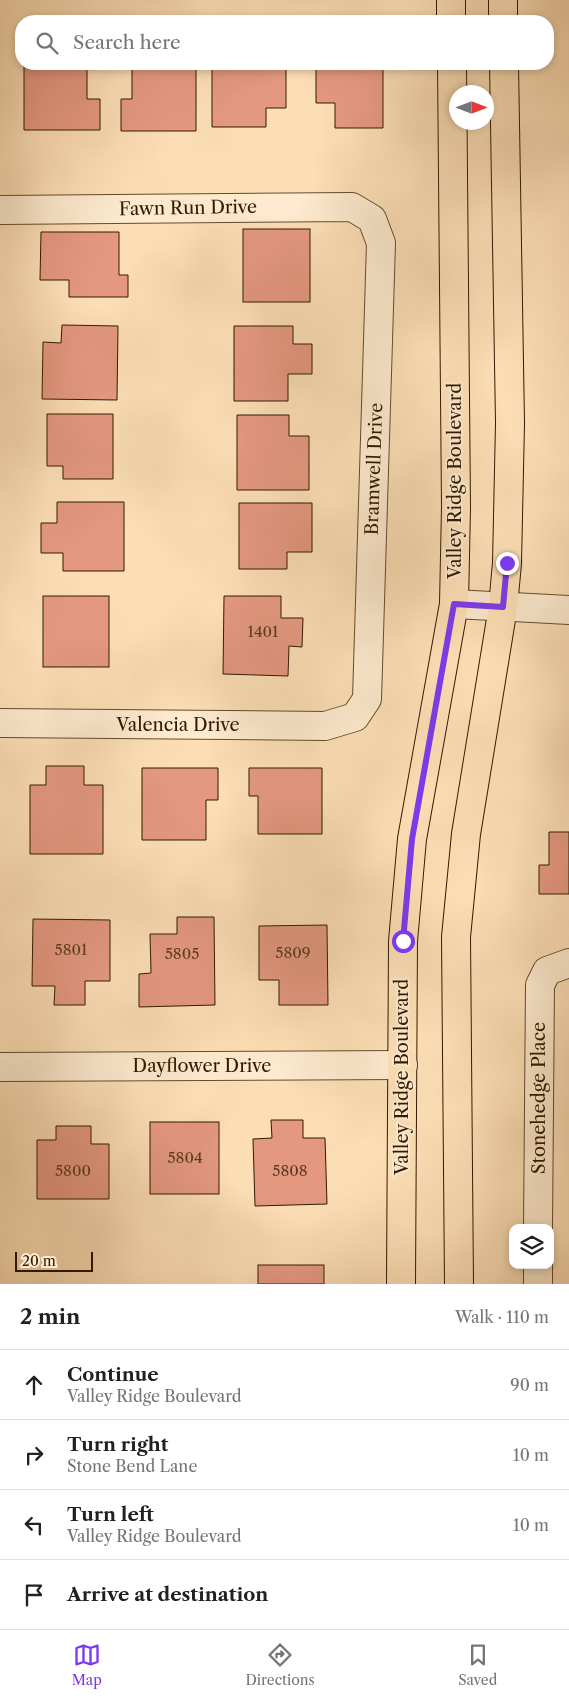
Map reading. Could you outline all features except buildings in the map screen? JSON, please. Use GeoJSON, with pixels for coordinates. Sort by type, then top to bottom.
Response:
{"type":"FeatureCollection","features":[{"type":"Feature","properties":{"kind":"main road"},"geometry":{"type":"LineString","coordinates":[[451,0],[451,15]]}},
{"type":"Feature","properties":{"kind":"main road"},"geometry":{"type":"LineString","coordinates":[[503,0],[503,15]]}},
{"type":"Feature","properties":{"kind":"main road","name":"Valley Ridge Boulevard"},"geometry":{"type":"LineString","coordinates":[[401,1284],[403,941],[412,839],[454,604],[456,507],[452,70]]}},
{"type":"Feature","properties":{"kind":"main road"},"geometry":{"type":"LineString","coordinates":[[459,1284],[456,937],[466,834],[503,607],[507,563],[510,422],[504,70]]}},
{"type":"Feature","properties":{"kind":"street","name":"Fawn Run Drive"},"geometry":{"type":"LineString","coordinates":[[0,210],[352,207],[372,219]]}},
{"type":"Feature","properties":{"kind":"street","name":"Bramwell Drive"},"geometry":{"type":"LineString","coordinates":[[354,717],[367,699],[381,242],[372,219]]}},
{"type":"Feature","properties":{"kind":"street"},"geometry":{"type":"LineString","coordinates":[[454,604],[569,610]]}},
{"type":"Feature","properties":{"kind":"street","name":"Valencia Drive"},"geometry":{"type":"LineString","coordinates":[[0,723],[325,726],[354,717]]}},
{"type":"Feature","properties":{"kind":"street","name":"Stonehedge Place"},"geometry":{"type":"LineString","coordinates":[[538,1224],[540,985],[558,967]]}},
{"type":"Feature","properties":{"kind":"street","name":"Dayflower Drive"},"geometry":{"type":"LineString","coordinates":[[0,1067],[403,1065]]}},
{"type":"Feature","properties":{"kind":"street"},"geometry":{"type":"LineString","coordinates":[[538,1269],[538,1284]]}},
{"type":"Feature","properties":{"kind":"route"},"geometry":{"type":"LineString","coordinates":[[403,941],[412,839],[454,604],[503,607],[507,563]]}}]}
